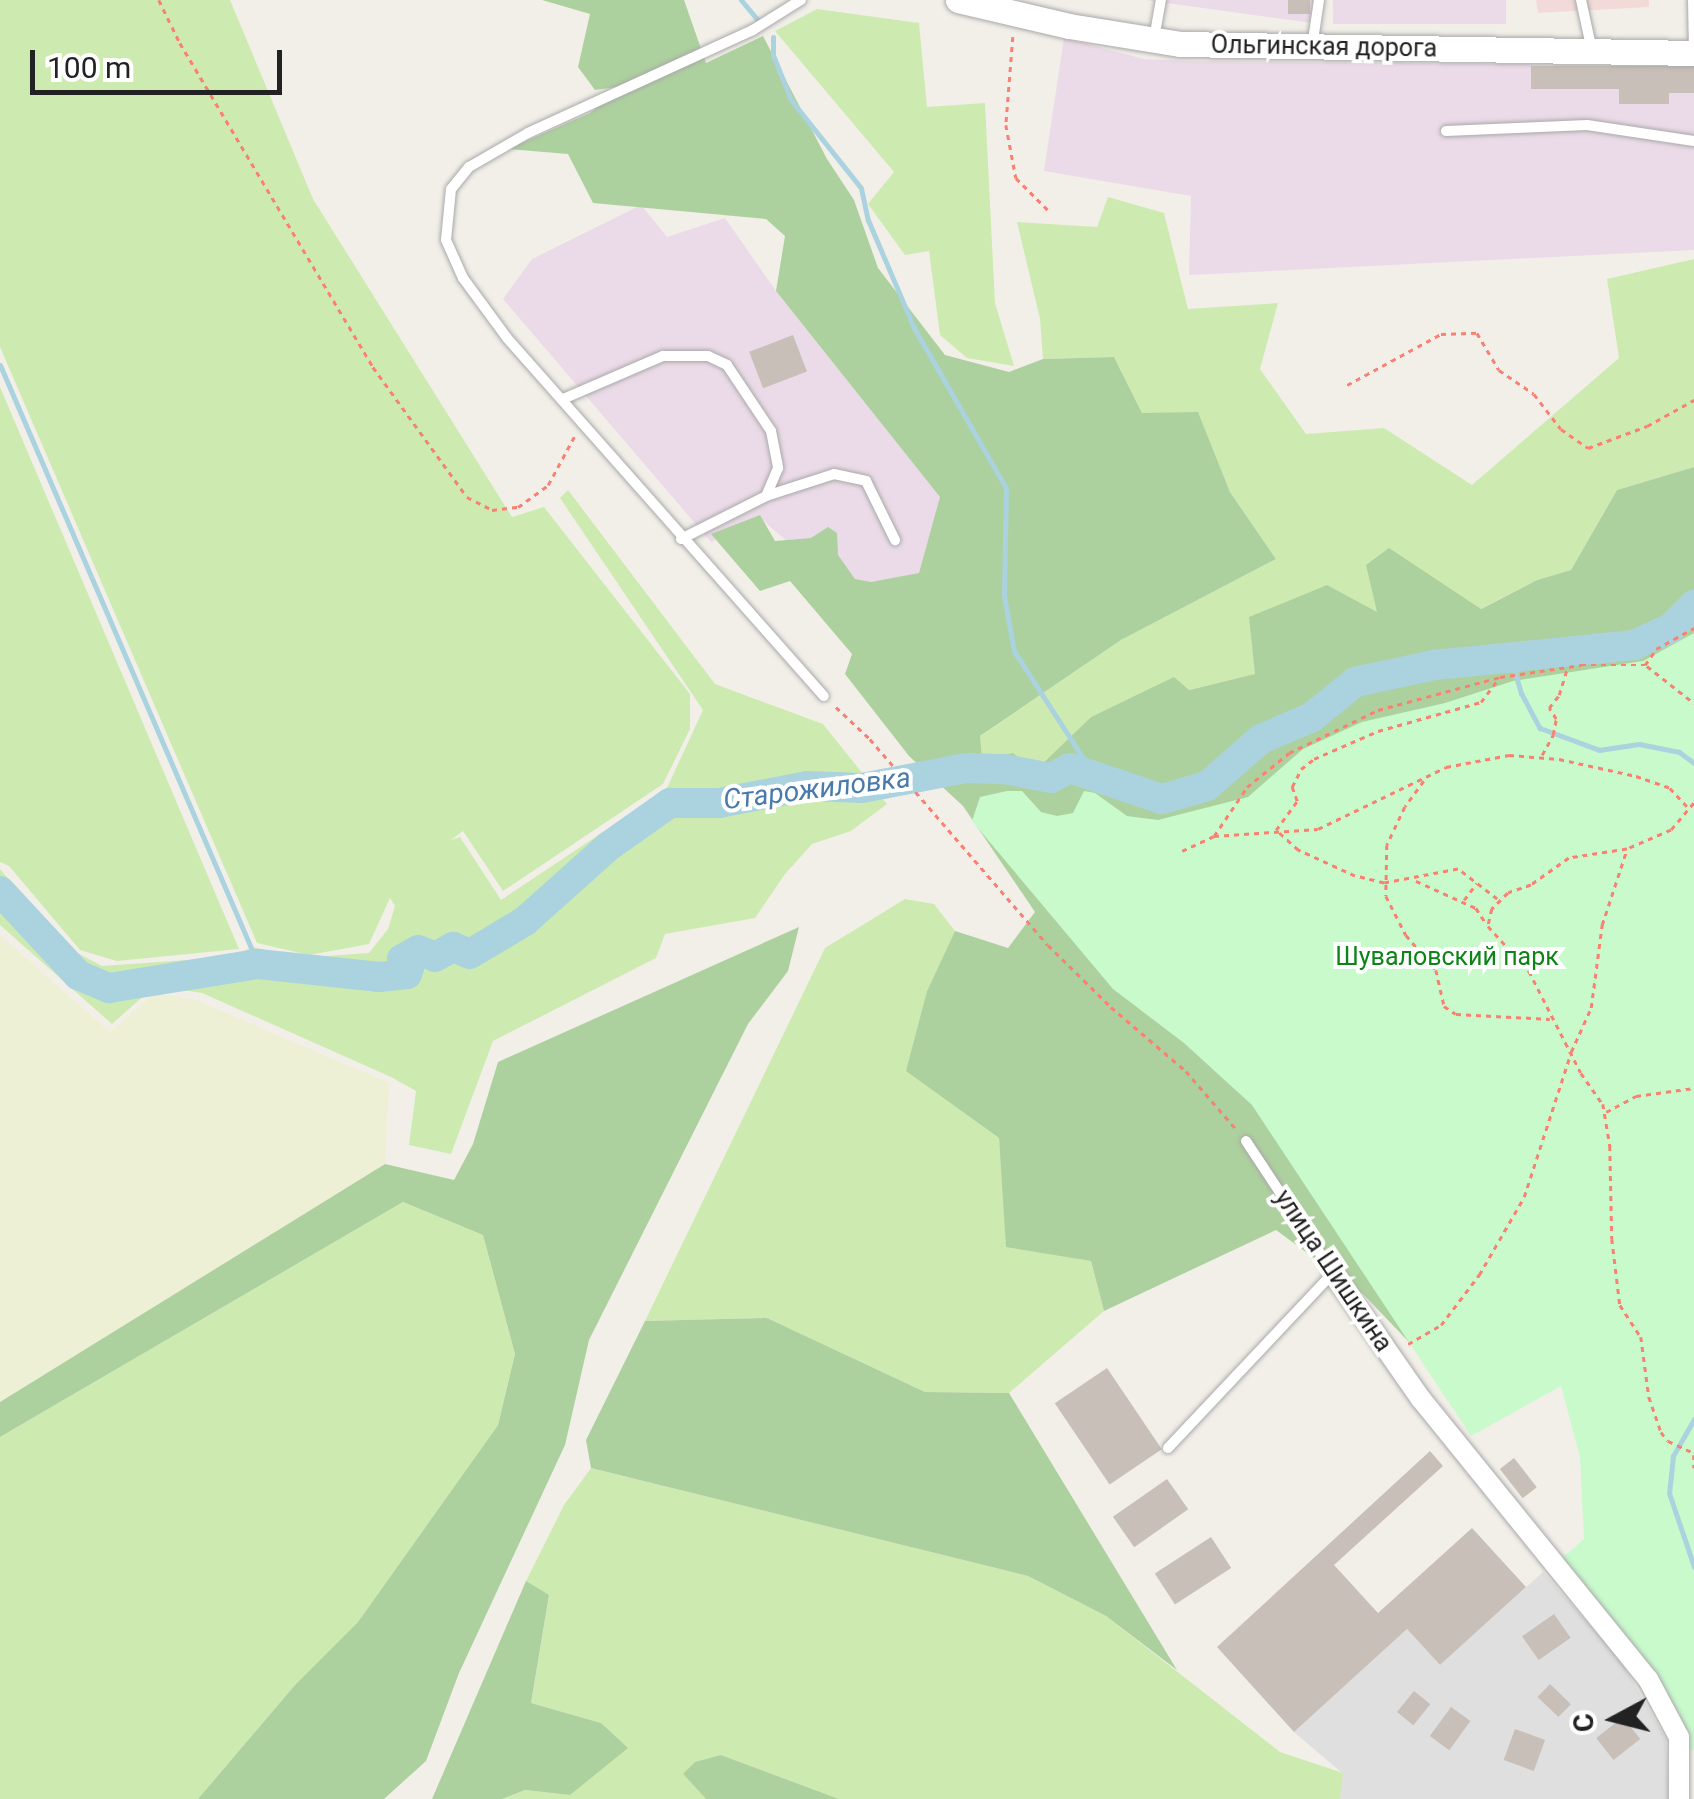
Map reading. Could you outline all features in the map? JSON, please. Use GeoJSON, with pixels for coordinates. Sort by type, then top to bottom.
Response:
{"type":"FeatureCollection","features":[{"type":"Feature","properties":{"kind":"street","name":"Ольгинская дорога"},"geometry":{"type":"LineString","coordinates":[[960,0],[1154,40],[1312,48],[1694,53]]}},
{"type":"Feature","properties":{"kind":"street","name":"улица Шишкина"},"geometry":{"type":"LineString","coordinates":[[1333,1274],[1392,1358],[1648,1678],[1679,1737],[1679,1799]]}},
{"type":"Feature","properties":{"kind":"lane"},"geometry":{"type":"LineString","coordinates":[[801,0],[753,30],[528,133],[469,166],[451,189],[446,240],[463,278],[507,338],[824,696]]}},
{"type":"Feature","properties":{"kind":"lane"},"geometry":{"type":"LineString","coordinates":[[1154,40],[1162,0]]}},
{"type":"Feature","properties":{"kind":"lane"},"geometry":{"type":"LineString","coordinates":[[1312,48],[1319,0]]}},
{"type":"Feature","properties":{"kind":"lane"},"geometry":{"type":"LineString","coordinates":[[1582,0],[1592,52]]}},
{"type":"Feature","properties":{"kind":"lane"},"geometry":{"type":"LineString","coordinates":[[1693,0],[1694,53]]}},
{"type":"Feature","properties":{"kind":"lane"},"geometry":{"type":"LineString","coordinates":[[1446,132],[1587,125],[1694,141]]}},
{"type":"Feature","properties":{"kind":"lane"},"geometry":{"type":"LineString","coordinates":[[563,399],[663,356],[708,356],[728,365],[771,431],[778,468],[766,496]]}},
{"type":"Feature","properties":{"kind":"lane"},"geometry":{"type":"LineString","coordinates":[[681,538],[766,496],[834,474],[866,481],[895,540]]}},
{"type":"Feature","properties":{"kind":"lane","name":"улица Шишкина"},"geometry":{"type":"LineString","coordinates":[[1246,1142],[1333,1274]]}},
{"type":"Feature","properties":{"kind":"lane"},"geometry":{"type":"LineString","coordinates":[[1168,1448],[1333,1274]]}},
{"type":"Feature","properties":{"kind":"path"},"geometry":{"type":"LineString","coordinates":[[159,0],[188,56],[372,367],[466,497],[492,510],[518,507],[548,485],[565,458],[580,420]]}},
{"type":"Feature","properties":{"kind":"path"},"geometry":{"type":"LineString","coordinates":[[1015,14],[1006,125],[1016,178],[1049,211]]}},
{"type":"Feature","properties":{"kind":"path"},"geometry":{"type":"LineString","coordinates":[[1347,385],[1440,334],[1476,333],[1499,370],[1534,394],[1562,429],[1588,448],[1647,426],[1694,400]]}},
{"type":"Feature","properties":{"kind":"path"},"geometry":{"type":"LineString","coordinates":[[1646,665],[1656,649],[1694,628]]}},
{"type":"Feature","properties":{"kind":"path"},"geometry":{"type":"LineString","coordinates":[[1214,836],[1247,788],[1289,753],[1378,710],[1500,676],[1567,667],[1646,665],[1694,703]]}},
{"type":"Feature","properties":{"kind":"path"},"geometry":{"type":"LineString","coordinates":[[1541,757],[1554,734],[1556,719],[1549,708],[1559,695],[1567,667]]}},
{"type":"Feature","properties":{"kind":"path"},"geometry":{"type":"LineString","coordinates":[[1276,830],[1297,802],[1292,787],[1301,769],[1314,759],[1378,731],[1481,702],[1500,676]]}},
{"type":"Feature","properties":{"kind":"path"},"geometry":{"type":"LineString","coordinates":[[824,696],[899,773],[1059,956],[1186,1071],[1246,1142]]}},
{"type":"Feature","properties":{"kind":"path"},"geometry":{"type":"LineString","coordinates":[[1182,851],[1214,836],[1318,829],[1374,798],[1478,758],[1541,757],[1654,782],[1670,788],[1690,808]]}},
{"type":"Feature","properties":{"kind":"path"},"geometry":{"type":"LineString","coordinates":[[1426,778],[1405,807],[1387,845],[1386,896],[1406,934],[1436,970],[1444,1006],[1456,1014],[1552,1019]]}},
{"type":"Feature","properties":{"kind":"path"},"geometry":{"type":"LineString","coordinates":[[1488,926],[1498,900],[1531,884],[1569,858],[1627,848],[1671,830],[1694,803]]}},
{"type":"Feature","properties":{"kind":"path"},"geometry":{"type":"LineString","coordinates":[[1276,830],[1324,865],[1384,883],[1458,869],[1498,900]]}},
{"type":"Feature","properties":{"kind":"path"},"geometry":{"type":"LineString","coordinates":[[1392,1358],[1423,1332],[1441,1325],[1479,1275],[1536,1169],[1570,1052],[1591,1008],[1602,924],[1627,848]]}},
{"type":"Feature","properties":{"kind":"path"},"geometry":{"type":"LineString","coordinates":[[1415,880],[1436,893],[1476,908],[1529,970],[1604,1113],[1620,1305],[1640,1338],[1654,1418],[1668,1440],[1694,1453],[1694,1468]]}},
{"type":"Feature","properties":{"kind":"path"},"geometry":{"type":"LineString","coordinates":[[1463,900],[1472,894],[1477,882]]}},
{"type":"Feature","properties":{"kind":"path"},"geometry":{"type":"LineString","coordinates":[[1604,1113],[1636,1096],[1694,1088]]}},
{"type":"Feature","properties":{"kind":"shaded area"},"geometry":{"type":"Polygon","coordinates":[[[1145,0],[1323,0],[1320,24],[1145,0]]]}},
{"type":"Feature","properties":{"kind":"shaded area"},"geometry":{"type":"Polygon","coordinates":[[[1333,0],[1506,0],[1506,24],[1333,24],[1333,0]]]}},
{"type":"Feature","properties":{"kind":"shaded area"},"geometry":{"type":"Polygon","coordinates":[[[1536,0],[1649,0],[1649,7],[1538,13],[1536,0]]]}},
{"type":"Feature","properties":{"kind":"shaded area"},"geometry":{"type":"Polygon","coordinates":[[[1064,38],[1144,59],[1694,66],[1694,250],[1189,275],[1191,196],[1044,171],[1064,38]]]}},
{"type":"Feature","properties":{"kind":"shaded area"},"geometry":{"type":"Polygon","coordinates":[[[641,205],[667,237],[725,218],[776,291],[941,497],[919,574],[859,603],[761,519],[711,542],[503,299],[532,259],[641,205]]]}},
{"type":"Feature","properties":{"kind":"shaded area"},"geometry":{"type":"Polygon","coordinates":[[[1543,1572],[1621,1661],[1666,1739],[1668,1799],[1340,1799],[1342,1773],[1294,1732],[1407,1629],[1440,1665],[1543,1572]]]}},
{"type":"Feature","properties":{"kind":"green space"},"geometry":{"type":"Polygon","coordinates":[[[0,0],[230,0],[313,199],[512,517],[544,507],[690,694],[690,729],[663,784],[503,891],[463,831],[451,840],[460,837],[501,900],[666,790],[703,710],[560,498],[568,490],[715,684],[823,724],[887,804],[851,831],[812,844],[785,874],[755,918],[665,934],[656,958],[493,1041],[451,1154],[409,1145],[416,1091],[391,1077],[202,993],[155,986],[112,1024],[0,925],[0,869],[68,948],[102,966],[229,957],[253,947],[297,958],[369,953],[388,929],[395,906],[390,898],[369,944],[309,955],[257,943],[0,347],[0,0]]]}},
{"type":"Feature","properties":{"kind":"green space"},"geometry":{"type":"Polygon","coordinates":[[[542,0],[684,0],[706,63],[763,36],[827,159],[854,200],[878,268],[945,355],[1009,372],[1043,359],[1114,357],[1142,413],[1198,412],[1230,492],[1276,559],[1121,640],[980,736],[982,759],[1013,753],[1035,771],[1091,717],[1174,677],[1189,690],[1255,674],[1249,617],[1327,585],[1377,612],[1366,565],[1389,548],[1481,609],[1537,580],[1571,570],[1617,490],[1694,467],[1694,1721],[1688,1373],[1450,1385],[1363,1294],[1276,1230],[1104,1311],[1091,1261],[1006,1247],[999,1138],[906,1071],[927,991],[955,931],[1008,948],[1035,912],[963,806],[909,756],[845,674],[852,654],[790,581],[760,591],[711,534],[760,515],[775,541],[811,538],[828,527],[837,533],[838,555],[855,579],[871,582],[919,573],[940,497],[776,291],[785,236],[766,219],[593,203],[568,154],[508,149],[590,113],[624,86],[595,90],[578,67],[590,14],[542,0]]]}},
{"type":"Feature","properties":{"kind":"green space"},"geometry":{"type":"Polygon","coordinates":[[[817,9],[919,23],[927,107],[985,103],[995,303],[1014,366],[967,358],[940,335],[929,251],[905,255],[868,204],[894,172],[775,31],[817,9]]]}},
{"type":"Feature","properties":{"kind":"green space"},"geometry":{"type":"Polygon","coordinates":[[[1108,197],[1164,213],[1188,309],[1278,303],[1260,369],[1306,434],[1384,428],[1472,485],[1619,358],[1607,279],[1694,259],[1694,467],[1617,490],[1571,570],[1537,580],[1480,609],[1378,613],[1256,674],[1188,690],[1174,678],[1091,717],[1035,772],[981,759],[979,737],[1121,640],[1276,559],[1230,492],[1198,413],[1142,413],[1114,357],[1043,359],[1040,319],[1017,222],[1097,227],[1108,197]]]}},
{"type":"Feature","properties":{"kind":"green space"},"geometry":{"type":"Polygon","coordinates":[[[0,387],[239,949],[117,961],[80,950],[9,866],[0,862],[0,387]]]}},
{"type":"Feature","properties":{"kind":"green space","name":"Шуваловский парк"},"geometry":{"type":"Polygon","coordinates":[[[1694,633],[1694,1750],[1689,1749],[1680,1715],[1654,1672],[1561,1559],[1584,1539],[1580,1457],[1561,1386],[1471,1436],[1252,1105],[1184,1043],[1113,989],[972,821],[980,797],[1007,791],[1022,791],[1041,812],[1057,816],[1073,813],[1084,791],[1095,793],[1127,816],[1158,820],[1248,797],[1303,749],[1362,722],[1445,703],[1513,681],[1643,661],[1694,633]]]}},
{"type":"Feature","properties":{"kind":"green space"},"geometry":{"type":"Polygon","coordinates":[[[905,899],[934,904],[955,931],[927,991],[907,1071],[999,1138],[1007,1246],[1091,1261],[1104,1311],[1009,1393],[925,1392],[767,1318],[645,1321],[825,948],[905,899]]]}},
{"type":"Feature","properties":{"kind":"green space"},"geometry":{"type":"Polygon","coordinates":[[[799,927],[788,971],[748,1024],[589,1340],[565,1445],[459,1673],[426,1761],[384,1799],[198,1799],[295,1685],[358,1622],[498,1425],[515,1354],[483,1235],[403,1202],[0,1437],[0,1402],[385,1164],[454,1180],[473,1144],[498,1062],[799,927]]]}},
{"type":"Feature","properties":{"kind":"green space"},"geometry":{"type":"Polygon","coordinates":[[[0,935],[110,1032],[155,993],[196,1000],[389,1083],[385,1164],[0,1402],[0,935]]]}},
{"type":"Feature","properties":{"kind":"green space"},"geometry":{"type":"Polygon","coordinates":[[[403,1202],[483,1235],[515,1354],[498,1425],[358,1622],[295,1685],[198,1799],[0,1799],[0,1437],[403,1202]]]}},
{"type":"Feature","properties":{"kind":"green space"},"geometry":{"type":"Polygon","coordinates":[[[767,1318],[925,1392],[1009,1393],[1177,1670],[1106,1616],[1028,1576],[591,1468],[586,1440],[645,1321],[767,1318]]]}},
{"type":"Feature","properties":{"kind":"green space"},"geometry":{"type":"Polygon","coordinates":[[[591,1468],[1028,1576],[1106,1616],[1280,1752],[1343,1773],[1340,1799],[839,1799],[721,1755],[683,1774],[706,1799],[502,1799],[525,1790],[570,1795],[601,1723],[531,1703],[549,1596],[526,1581],[564,1505],[591,1468]]]}},
{"type":"Feature","properties":{"kind":"green space"},"geometry":{"type":"Polygon","coordinates":[[[526,1581],[549,1595],[531,1703],[601,1723],[628,1748],[570,1795],[525,1790],[502,1799],[432,1799],[526,1581]]]}},
{"type":"Feature","properties":{"kind":"green space"},"geometry":{"type":"Polygon","coordinates":[[[721,1755],[839,1799],[706,1799],[683,1774],[695,1762],[721,1755]]]}},
{"type":"Feature","properties":{"kind":"building"},"geometry":{"type":"Polygon","coordinates":[[[1288,0],[1310,0],[1310,14],[1288,14],[1288,0]]]}},
{"type":"Feature","properties":{"kind":"building"},"geometry":{"type":"Polygon","coordinates":[[[1531,66],[1694,66],[1694,93],[1669,93],[1669,104],[1619,104],[1619,89],[1531,89],[1531,66]]]}},
{"type":"Feature","properties":{"kind":"building"},"geometry":{"type":"Polygon","coordinates":[[[793,335],[807,371],[763,388],[749,352],[793,335]]]}},
{"type":"Feature","properties":{"kind":"building"},"geometry":{"type":"Polygon","coordinates":[[[1107,1368],[1162,1449],[1110,1484],[1055,1403],[1107,1368]]]}},
{"type":"Feature","properties":{"kind":"building"},"geometry":{"type":"Polygon","coordinates":[[[1430,1451],[1443,1466],[1334,1565],[1378,1613],[1472,1528],[1526,1587],[1440,1665],[1407,1629],[1294,1732],[1217,1647],[1430,1451]]]}},
{"type":"Feature","properties":{"kind":"building"},"geometry":{"type":"Polygon","coordinates":[[[1514,1458],[1537,1487],[1523,1498],[1500,1469],[1514,1458]]]}},
{"type":"Feature","properties":{"kind":"building"},"geometry":{"type":"Polygon","coordinates":[[[1167,1479],[1188,1509],[1134,1547],[1113,1517],[1167,1479]]]}},
{"type":"Feature","properties":{"kind":"building"},"geometry":{"type":"Polygon","coordinates":[[[1211,1537],[1231,1568],[1175,1605],[1155,1573],[1211,1537]]]}},
{"type":"Feature","properties":{"kind":"building"},"geometry":{"type":"Polygon","coordinates":[[[1554,1614],[1571,1638],[1539,1660],[1522,1636],[1554,1614]]]}},
{"type":"Feature","properties":{"kind":"building"},"geometry":{"type":"Polygon","coordinates":[[[1550,1684],[1571,1704],[1558,1717],[1537,1697],[1550,1684]]]}},
{"type":"Feature","properties":{"kind":"building"},"geometry":{"type":"Polygon","coordinates":[[[1414,1691],[1430,1704],[1413,1725],[1397,1712],[1414,1691]]]}},
{"type":"Feature","properties":{"kind":"building"},"geometry":{"type":"Polygon","coordinates":[[[1451,1707],[1470,1721],[1449,1750],[1430,1736],[1451,1707]]]}},
{"type":"Feature","properties":{"kind":"building"},"geometry":{"type":"Polygon","coordinates":[[[1623,1717],[1640,1739],[1613,1760],[1596,1738],[1623,1717]]]}},
{"type":"Feature","properties":{"kind":"building"},"geometry":{"type":"Polygon","coordinates":[[[1515,1729],[1545,1740],[1534,1771],[1504,1760],[1515,1729]]]}},
{"type":"Feature","properties":{"kind":"waterway"},"geometry":{"type":"LineString","coordinates":[[741,0],[758,20]]}},
{"type":"Feature","properties":{"kind":"waterway"},"geometry":{"type":"LineString","coordinates":[[773,37],[773,55],[791,100],[861,188],[868,220],[914,328],[1006,488],[1004,596],[1014,651],[1094,775]]}},
{"type":"Feature","properties":{"kind":"waterway"},"geometry":{"type":"LineString","coordinates":[[0,365],[258,964]]}},
{"type":"Feature","properties":{"kind":"waterway","name":"Старожиловка"},"geometry":{"type":"LineString","coordinates":[[0,891],[78,975],[109,988],[258,964],[379,977],[407,974],[409,968],[402,959],[418,950],[435,957],[453,947],[470,954],[525,921],[609,846],[670,803],[719,803],[807,786],[862,788],[966,768],[1004,769],[1051,778],[1070,768],[1162,799],[1207,786],[1261,739],[1312,717],[1355,682],[1434,665],[1634,645],[1671,628],[1694,605]]}},
{"type":"Feature","properties":{"kind":"waterway"},"geometry":{"type":"LineString","coordinates":[[1510,655],[1521,693],[1540,728],[1599,750],[1639,744],[1679,752],[1694,763]]}},
{"type":"Feature","properties":{"kind":"waterway"},"geometry":{"type":"LineString","coordinates":[[1694,1419],[1673,1456],[1669,1493],[1694,1567]]}}]}
